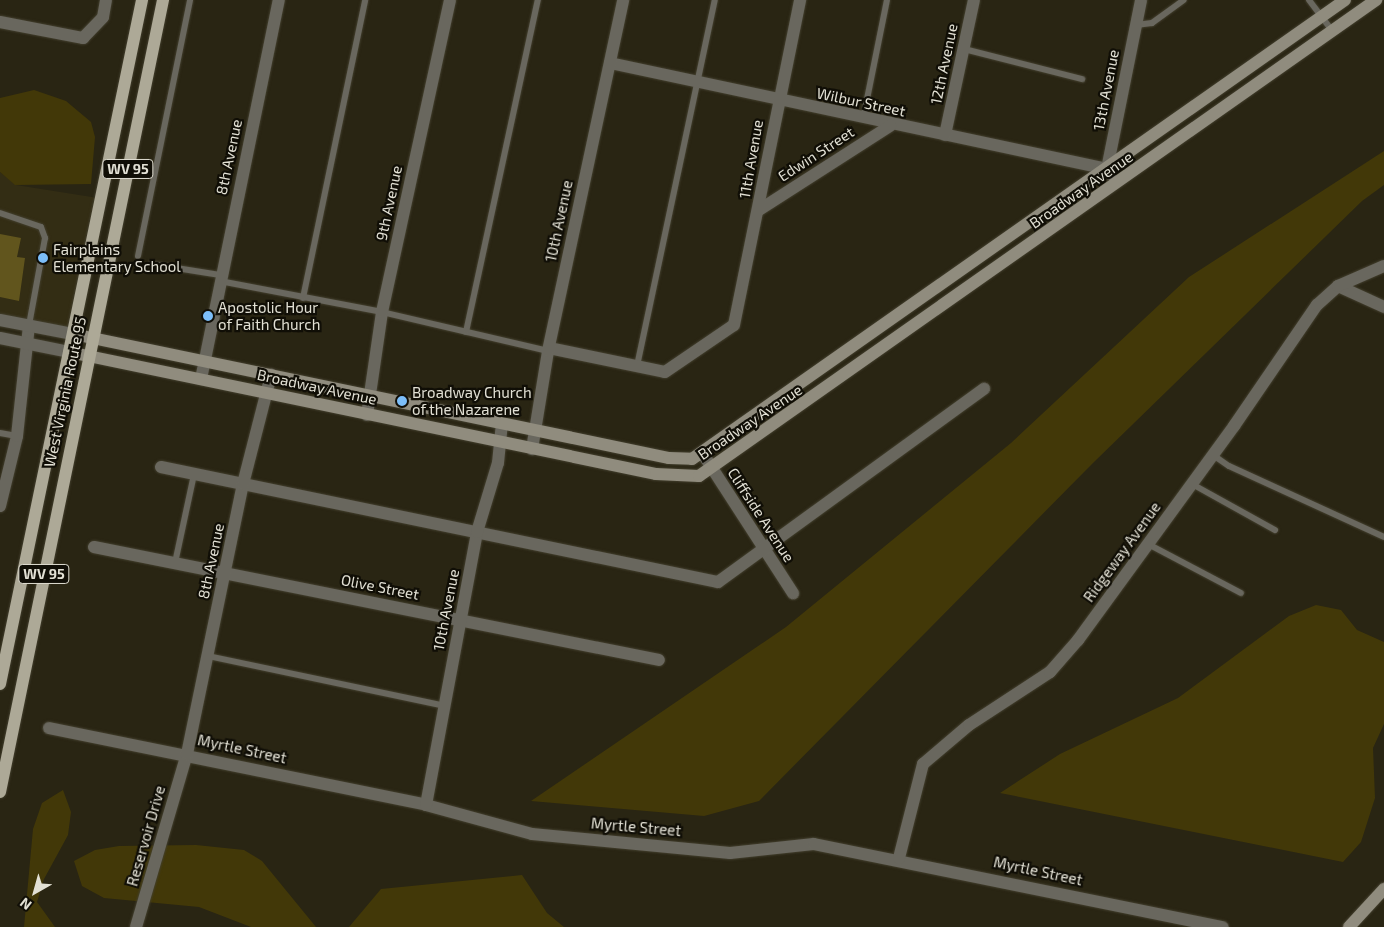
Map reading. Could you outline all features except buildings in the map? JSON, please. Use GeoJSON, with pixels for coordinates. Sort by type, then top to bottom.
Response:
{"type":"FeatureCollection","features":[{"type":"Feature","properties":{"kind":"main road","name":"West Virginia Route 95"},"geometry":{"type":"LineString","coordinates":[[0,684],[142,0]]}},
{"type":"Feature","properties":{"kind":"main road","name":"West Virginia Route 95"},"geometry":{"type":"LineString","coordinates":[[0,792],[163,0]]}},
{"type":"Feature","properties":{"kind":"main road","name":"Broadway Avenue"},"geometry":{"type":"LineString","coordinates":[[73,334],[686,460],[703,454],[1345,0]]}},
{"type":"Feature","properties":{"kind":"main road","name":"Broadway Avenue"},"geometry":{"type":"LineString","coordinates":[[69,352],[532,449],[674,477],[692,478],[712,470],[1376,0]]}},
{"type":"Feature","properties":{"kind":"main road"},"geometry":{"type":"LineString","coordinates":[[1348,927],[1384,890]]}},
{"type":"Feature","properties":{"kind":"street"},"geometry":{"type":"LineString","coordinates":[[0,22],[83,38],[103,17],[106,0]]}},
{"type":"Feature","properties":{"kind":"street","name":"8th Avenue"},"geometry":{"type":"LineString","coordinates":[[201,379],[219,278],[279,0]]}},
{"type":"Feature","properties":{"kind":"street","name":"9th Avenue"},"geometry":{"type":"LineString","coordinates":[[367,415],[382,312],[450,0]]}},
{"type":"Feature","properties":{"kind":"street","name":"10th Avenue"},"geometry":{"type":"LineString","coordinates":[[532,449],[548,349],[622,0]]}},
{"type":"Feature","properties":{"kind":"street","name":"11th Avenue"},"geometry":{"type":"LineString","coordinates":[[637,366],[665,372],[734,324],[759,210],[800,0]]}},
{"type":"Feature","properties":{"kind":"street","name":"12th Avenue"},"geometry":{"type":"LineString","coordinates":[[945,135],[974,0]]}},
{"type":"Feature","properties":{"kind":"street","name":"13th Avenue"},"geometry":{"type":"LineString","coordinates":[[1107,169],[1141,0]]}},
{"type":"Feature","properties":{"kind":"street","name":"Wilbur Street"},"geometry":{"type":"LineString","coordinates":[[610,63],[890,126],[945,135],[1107,169]]}},
{"type":"Feature","properties":{"kind":"street","name":"Edwin Street"},"geometry":{"type":"LineString","coordinates":[[759,210],[890,126]]}},
{"type":"Feature","properties":{"kind":"street"},"geometry":{"type":"LineString","coordinates":[[1107,169],[1117,184]]}},
{"type":"Feature","properties":{"kind":"street","name":"Ridgeway Avenue"},"geometry":{"type":"LineString","coordinates":[[899,858],[922,764],[969,725],[1050,672],[1192,484],[1317,304],[1338,286],[1384,266]]}},
{"type":"Feature","properties":{"kind":"street"},"geometry":{"type":"LineString","coordinates":[[1338,286],[1384,307]]}},
{"type":"Feature","properties":{"kind":"street","name":"Broadway Avenue"},"geometry":{"type":"LineString","coordinates":[[0,320],[73,334]]}},
{"type":"Feature","properties":{"kind":"street"},"geometry":{"type":"LineString","coordinates":[[0,506],[17,436],[28,325]]}},
{"type":"Feature","properties":{"kind":"street","name":"Broadway Avenue"},"geometry":{"type":"LineString","coordinates":[[0,338],[69,352]]}},
{"type":"Feature","properties":{"kind":"street"},"geometry":{"type":"LineString","coordinates":[[548,349],[637,366]]}},
{"type":"Feature","properties":{"kind":"street","name":"8th Avenue"},"geometry":{"type":"LineString","coordinates":[[187,754],[243,484],[271,375]]}},
{"type":"Feature","properties":{"kind":"street"},"geometry":{"type":"LineString","coordinates":[[161,467],[718,582],[984,389]]}},
{"type":"Feature","properties":{"kind":"street","name":"10th Avenue"},"geometry":{"type":"LineString","coordinates":[[426,805],[477,532],[498,463],[502,423]]}},
{"type":"Feature","properties":{"kind":"street","name":"Cliffside Avenue"},"geometry":{"type":"LineString","coordinates":[[703,454],[793,594]]}},
{"type":"Feature","properties":{"kind":"street","name":"Olive Street"},"geometry":{"type":"LineString","coordinates":[[94,547],[658,660]]}},
{"type":"Feature","properties":{"kind":"street","name":"Myrtle Street"},"geometry":{"type":"LineString","coordinates":[[49,728],[187,754],[426,805],[532,834],[730,853],[814,844],[899,858],[1224,927]]}},
{"type":"Feature","properties":{"kind":"street","name":"Reservoir Drive"},"geometry":{"type":"LineString","coordinates":[[136,927],[187,754]]}},
{"type":"Feature","properties":{"kind":"lane"},"geometry":{"type":"LineString","coordinates":[[138,256],[190,0]]}},
{"type":"Feature","properties":{"kind":"lane"},"geometry":{"type":"LineString","coordinates":[[303,298],[365,0]]}},
{"type":"Feature","properties":{"kind":"lane"},"geometry":{"type":"LineString","coordinates":[[466,332],[538,0]]}},
{"type":"Feature","properties":{"kind":"lane"},"geometry":{"type":"LineString","coordinates":[[637,366],[715,0]]}},
{"type":"Feature","properties":{"kind":"lane"},"geometry":{"type":"LineString","coordinates":[[863,120],[887,0]]}},
{"type":"Feature","properties":{"kind":"lane"},"geometry":{"type":"LineString","coordinates":[[1136,25],[1152,23],[1184,0]]}},
{"type":"Feature","properties":{"kind":"lane"},"geometry":{"type":"LineString","coordinates":[[1309,0],[1333,32]]}},
{"type":"Feature","properties":{"kind":"lane"},"geometry":{"type":"LineString","coordinates":[[964,49],[1082,79]]}},
{"type":"Feature","properties":{"kind":"lane"},"geometry":{"type":"LineString","coordinates":[[0,213],[41,227],[45,238],[28,325]]}},
{"type":"Feature","properties":{"kind":"lane"},"geometry":{"type":"LineString","coordinates":[[150,264],[303,298],[382,312],[548,349]]}},
{"type":"Feature","properties":{"kind":"lane"},"geometry":{"type":"LineString","coordinates":[[0,433],[17,436]]}},
{"type":"Feature","properties":{"kind":"lane"},"geometry":{"type":"LineString","coordinates":[[1213,455],[1229,466],[1384,537]]}},
{"type":"Feature","properties":{"kind":"lane"},"geometry":{"type":"LineString","coordinates":[[175,563],[194,474]]}},
{"type":"Feature","properties":{"kind":"lane"},"geometry":{"type":"LineString","coordinates":[[1192,484],[1275,530]]}},
{"type":"Feature","properties":{"kind":"lane"},"geometry":{"type":"LineString","coordinates":[[1148,544],[1241,593]]}},
{"type":"Feature","properties":{"kind":"lane"},"geometry":{"type":"LineString","coordinates":[[208,656],[445,706]]}},
{"type":"Feature","properties":{"kind":"shaded area"},"geometry":{"type":"Polygon","coordinates":[[[34,90],[66,101],[91,122],[95,137],[91,184],[15,185],[0,172],[0,98],[34,90]]]}},
{"type":"Feature","properties":{"kind":"shaded area"},"geometry":{"type":"Polygon","coordinates":[[[1384,151],[1384,185],[1362,201],[1093,463],[759,801],[704,816],[531,801],[786,627],[1011,443],[1189,277],[1384,151]]]}},
{"type":"Feature","properties":{"kind":"shaded area","name":"Fairplains Elementary School"},"geometry":{"type":"Polygon","coordinates":[[[0,172],[16,185],[98,198],[70,332],[0,318],[0,172]]]}},
{"type":"Feature","properties":{"kind":"shaded area"},"geometry":{"type":"Polygon","coordinates":[[[1316,605],[1341,610],[1357,630],[1384,642],[1384,724],[1373,748],[1375,798],[1361,842],[1343,862],[1000,793],[1060,754],[1178,698],[1289,616],[1316,605]]]}},
{"type":"Feature","properties":{"kind":"shaded area"},"geometry":{"type":"Polygon","coordinates":[[[63,790],[71,812],[68,835],[44,879],[37,902],[55,927],[24,927],[33,829],[42,803],[63,790]]]}},
{"type":"Feature","properties":{"kind":"shaded area"},"geometry":{"type":"Polygon","coordinates":[[[196,845],[244,850],[262,861],[316,927],[251,927],[199,907],[104,898],[82,886],[74,861],[95,850],[119,846],[196,845]]]}},
{"type":"Feature","properties":{"kind":"shaded area"},"geometry":{"type":"Polygon","coordinates":[[[522,875],[547,913],[564,927],[349,927],[381,889],[522,875]]]}},
{"type":"Feature","properties":{"kind":"place","name":"Fairplains Elementary School"},"geometry":{"type":"Point","coordinates":[43,258]}},
{"type":"Feature","properties":{"kind":"place","name":"Apostolic Hour of Faith Church"},"geometry":{"type":"Point","coordinates":[208,316]}},
{"type":"Feature","properties":{"kind":"place","name":"Broadway Church of the Nazarene"},"geometry":{"type":"Point","coordinates":[402,401]}}]}
